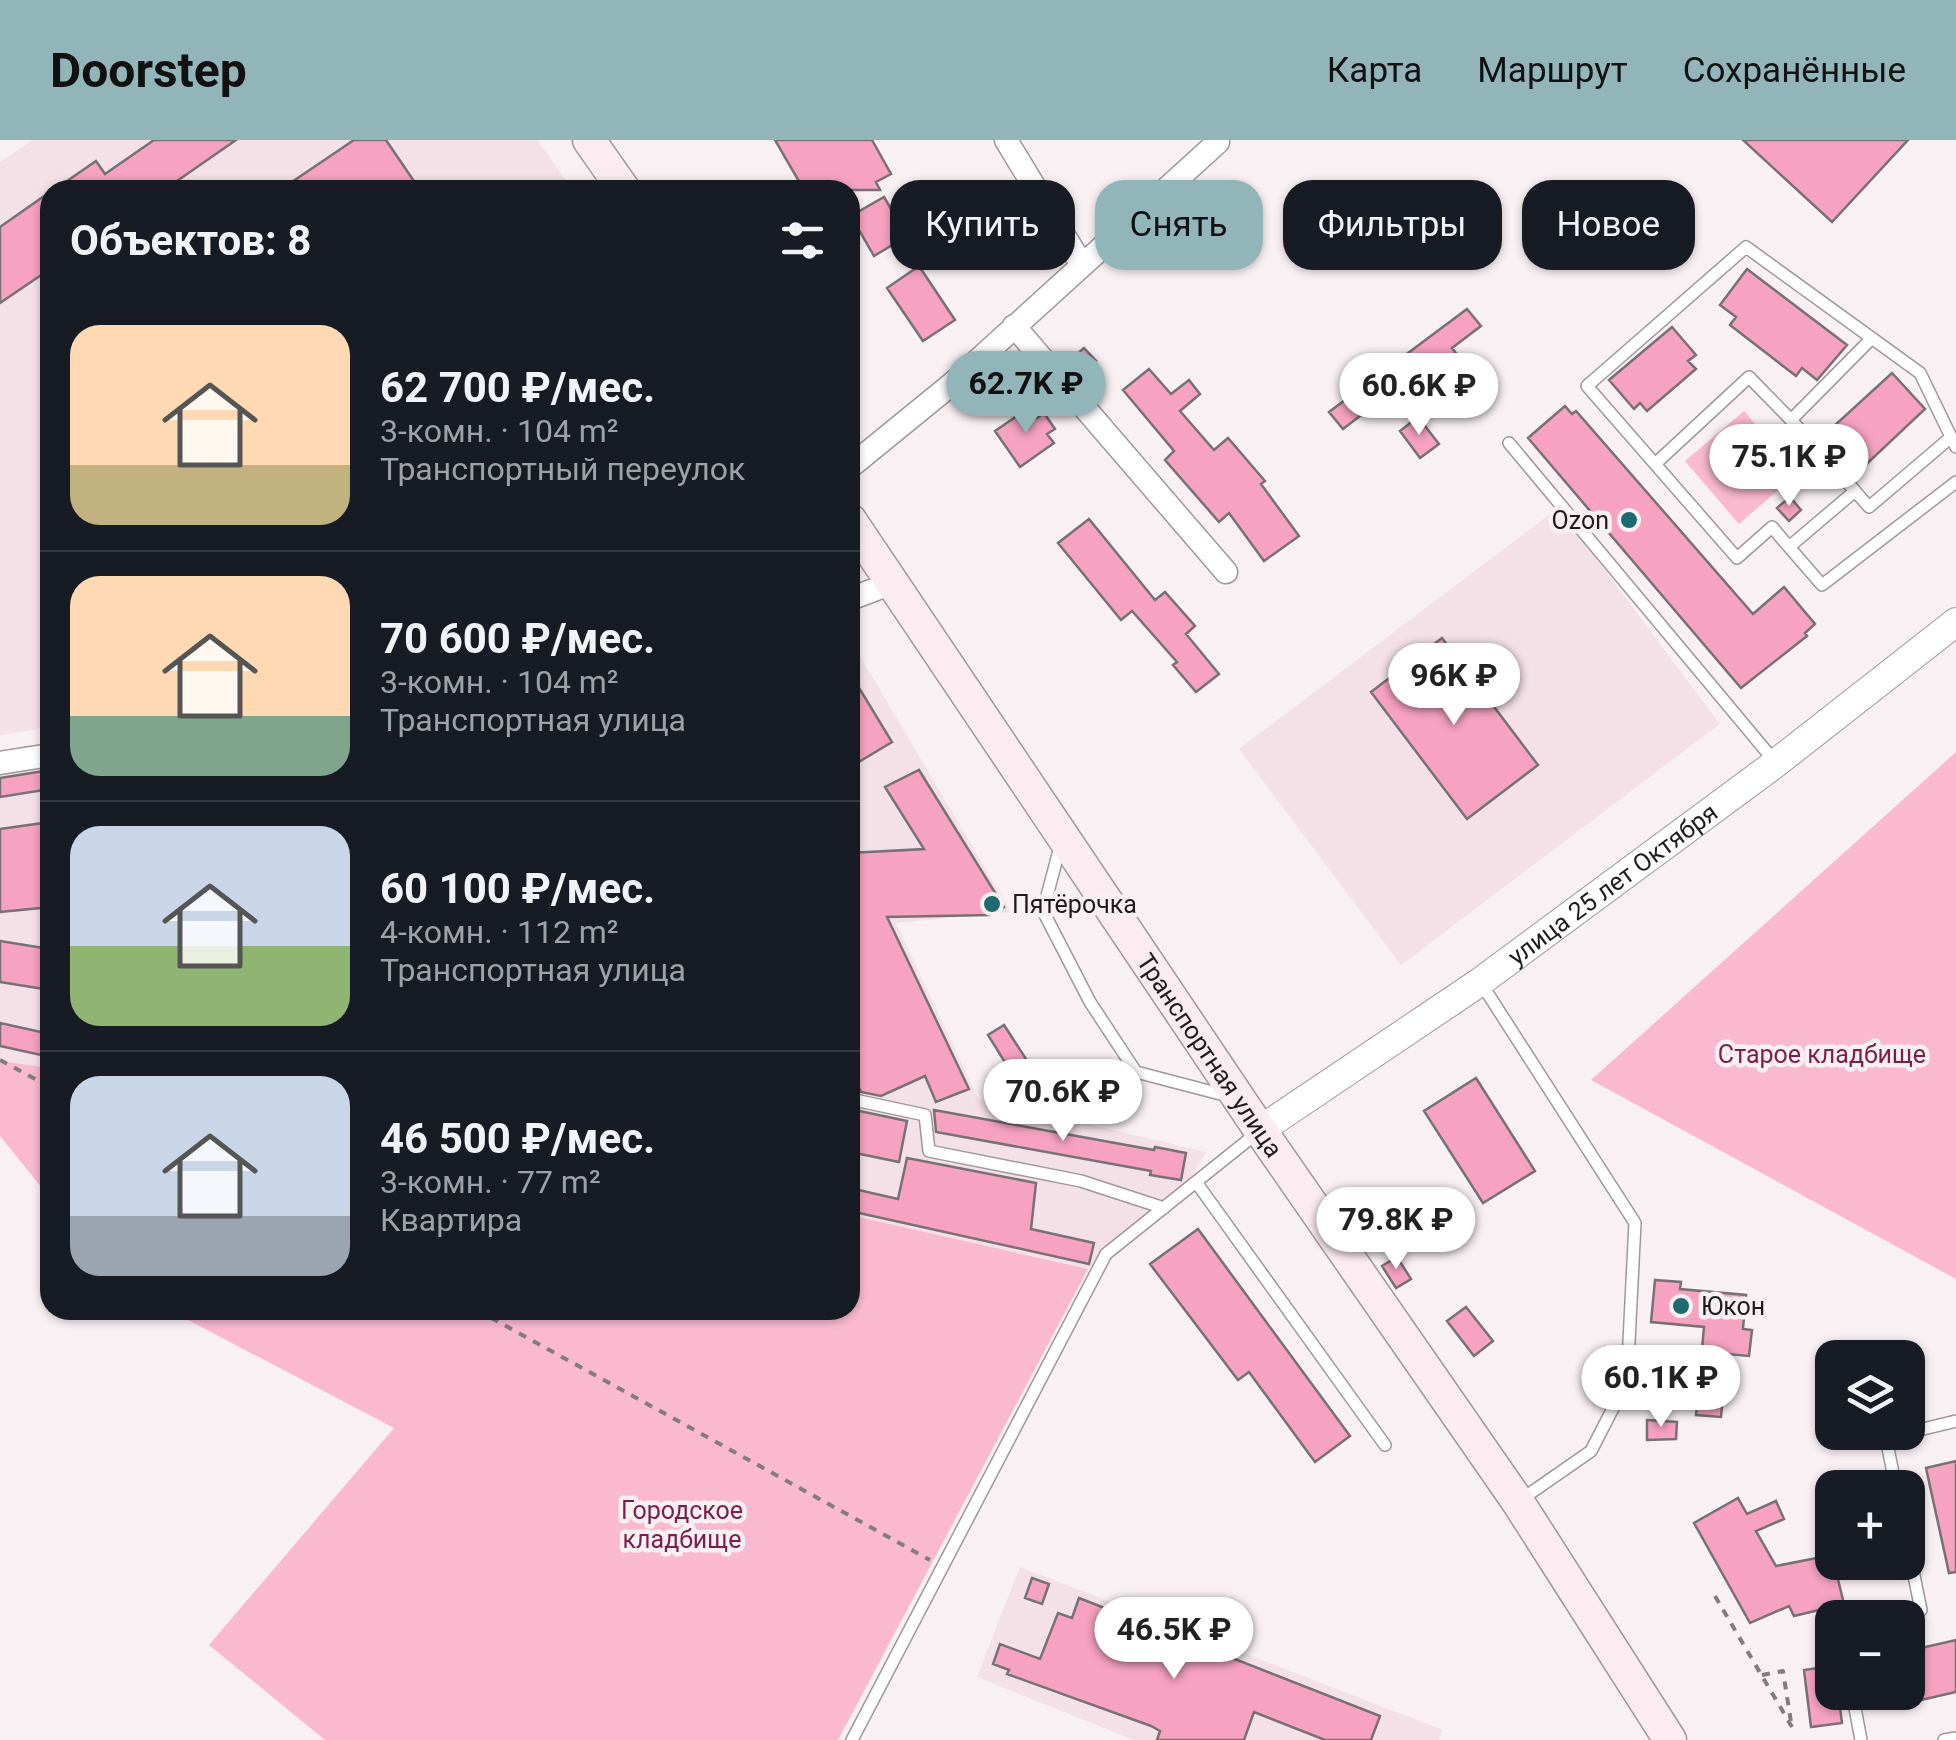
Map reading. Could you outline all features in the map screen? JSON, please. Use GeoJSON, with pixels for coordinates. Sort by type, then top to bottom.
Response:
{"type":"FeatureCollection","features":[{"type":"Feature","properties":{"kind":"main road"},"geometry":{"type":"LineString","coordinates":[[590,140],[617,180]]}},
{"type":"Feature","properties":{"kind":"main road","name":"Транспортная улица"},"geometry":{"type":"LineString","coordinates":[[860,535],[1260,1130],[1518,1502],[1670,1740]]}},
{"type":"Feature","properties":{"kind":"street"},"geometry":{"type":"LineString","coordinates":[[1006,140],[1082,265]]}},
{"type":"Feature","properties":{"kind":"street"},"geometry":{"type":"LineString","coordinates":[[860,459],[953,382],[1218,141]]}},
{"type":"Feature","properties":{"kind":"street"},"geometry":{"type":"LineString","coordinates":[[1014,326],[1226,572]]}},
{"type":"Feature","properties":{"kind":"street"},"geometry":{"type":"LineString","coordinates":[[860,595],[892,582]]}},
{"type":"Feature","properties":{"kind":"street","name":"улица 25 лет Октября"},"geometry":{"type":"LineString","coordinates":[[1260,1130],[1480,982],[1776,763],[1956,622]]}},
{"type":"Feature","properties":{"kind":"street"},"geometry":{"type":"LineString","coordinates":[[0,763],[40,757]]}},
{"type":"Feature","properties":{"kind":"lane"},"geometry":{"type":"LineString","coordinates":[[1655,464],[1749,376],[1869,507],[1953,442],[1920,373],[1746,247],[1588,386],[1655,464],[1736,558],[1772,527],[1822,585],[1956,482]]}},
{"type":"Feature","properties":{"kind":"lane"},"geometry":{"type":"LineString","coordinates":[[1790,420],[1872,338]]}},
{"type":"Feature","properties":{"kind":"lane"},"geometry":{"type":"LineString","coordinates":[[1509,443],[1776,763]]}},
{"type":"Feature","properties":{"kind":"lane"},"geometry":{"type":"LineString","coordinates":[[1789,547],[1855,490]]}},
{"type":"Feature","properties":{"kind":"lane"},"geometry":{"type":"LineString","coordinates":[[1063,835],[1044,910],[1090,1002],[1136,1072],[1242,1100]]}},
{"type":"Feature","properties":{"kind":"lane"},"geometry":{"type":"LineString","coordinates":[[1480,982],[1634,1223],[1627,1381],[1591,1451],[1518,1502]]}},
{"type":"Feature","properties":{"kind":"lane"},"geometry":{"type":"LineString","coordinates":[[860,1101],[926,1116],[928,1151],[1081,1181],[1164,1208]]}},
{"type":"Feature","properties":{"kind":"lane"},"geometry":{"type":"LineString","coordinates":[[852,1740],[1106,1254],[1260,1130]]}},
{"type":"Feature","properties":{"kind":"lane"},"geometry":{"type":"LineString","coordinates":[[1196,1182],[1385,1445]]}},
{"type":"Feature","properties":{"kind":"lane"},"geometry":{"type":"LineString","coordinates":[[1892,1470],[1886,1438],[1956,1421]]}},
{"type":"Feature","properties":{"kind":"lane"},"geometry":{"type":"LineString","coordinates":[[1855,1710],[1861,1740]]}},
{"type":"Feature","properties":{"kind":"lane"},"geometry":{"type":"LineString","coordinates":[[1944,1740],[1956,1738]]}},
{"type":"Feature","properties":{"kind":"path"},"geometry":{"type":"LineString","coordinates":[[0,1060],[40,1082]]}},
{"type":"Feature","properties":{"kind":"path"},"geometry":{"type":"LineString","coordinates":[[495,1320],[943,1567]]}},
{"type":"Feature","properties":{"kind":"path"},"geometry":{"type":"LineString","coordinates":[[1715,1596],[1792,1727],[1784,1672],[1762,1675]]}},
{"type":"Feature","properties":{"kind":"shaded area"},"geometry":{"type":"Polygon","coordinates":[[[33,140],[537,140],[566,180],[40,180],[40,729],[0,735],[0,162],[33,140]]]}},
{"type":"Feature","properties":{"kind":"shaded area"},"geometry":{"type":"Polygon","coordinates":[[[1558,508],[1720,724],[1401,965],[1239,749],[1558,508]]]}},
{"type":"Feature","properties":{"kind":"shaded area"},"geometry":{"type":"Polygon","coordinates":[[[860,656],[1011,912],[896,923],[978,1098],[1206,1152],[1191,1179],[1088,1269],[860,1217],[860,656]]]}},
{"type":"Feature","properties":{"kind":"shaded area"},"geometry":{"type":"Polygon","coordinates":[[[40,757],[40,1067],[0,1061],[0,762],[40,757]]]}},
{"type":"Feature","properties":{"kind":"shaded area"},"geometry":{"type":"Polygon","coordinates":[[[1020,1567],[1443,1730],[1438,1740],[1134,1740],[977,1677],[1020,1567]]]}},
{"type":"Feature","properties":{"kind":"green space"},"geometry":{"type":"Polygon","coordinates":[[[1744,411],[1798,473],[1739,524],[1685,461],[1744,411]]]}},
{"type":"Feature","properties":{"kind":"green space","name":"Старое кладбище"},"geometry":{"type":"Polygon","coordinates":[[[1956,752],[1956,1279],[1591,1080],[1956,752]]]}},
{"type":"Feature","properties":{"kind":"green space"},"geometry":{"type":"Polygon","coordinates":[[[0,1061],[40,1067],[40,1186],[0,1136],[0,1061]]]}},
{"type":"Feature","properties":{"kind":"green space","name":"Городское кладбище"},"geometry":{"type":"Polygon","coordinates":[[[860,1217],[1088,1269],[838,1740],[325,1740],[209,1645],[394,1428],[188,1320],[860,1320],[860,1217]]]}},
{"type":"Feature","properties":{"kind":"building"},"geometry":{"type":"Polygon","coordinates":[[[154,140],[236,140],[178,180],[68,180],[96,161],[105,174],[154,140]]]}},
{"type":"Feature","properties":{"kind":"building"},"geometry":{"type":"Polygon","coordinates":[[[354,140],[386,140],[413,180],[295,180],[354,140]]]}},
{"type":"Feature","properties":{"kind":"building"},"geometry":{"type":"Polygon","coordinates":[[[775,140],[872,140],[891,174],[876,182],[880,190],[860,190],[860,180],[798,180],[775,140]]]}},
{"type":"Feature","properties":{"kind":"building"},"geometry":{"type":"Polygon","coordinates":[[[1743,140],[1908,140],[1832,222],[1743,140]]]}},
{"type":"Feature","properties":{"kind":"building"},"geometry":{"type":"Polygon","coordinates":[[[884,197],[890,207],[890,246],[874,256],[860,232],[860,211],[884,197]]]}},
{"type":"Feature","properties":{"kind":"building"},"geometry":{"type":"Polygon","coordinates":[[[40,199],[40,276],[0,303],[0,227],[40,199]]]}},
{"type":"Feature","properties":{"kind":"building"},"geometry":{"type":"Polygon","coordinates":[[[1747,269],[1847,345],[1817,380],[1802,368],[1796,376],[1730,325],[1736,317],[1720,305],[1747,269]]]}},
{"type":"Feature","properties":{"kind":"building"},"geometry":{"type":"Polygon","coordinates":[[[913,270],[922,270],[955,320],[923,341],[887,288],[913,270]]]}},
{"type":"Feature","properties":{"kind":"building"},"geometry":{"type":"Polygon","coordinates":[[[1467,309],[1481,326],[1452,348],[1466,366],[1448,380],[1433,360],[1343,429],[1329,412],[1467,309]]]}},
{"type":"Feature","properties":{"kind":"building"},"geometry":{"type":"Polygon","coordinates":[[[1672,327],[1696,355],[1688,361],[1696,369],[1647,411],[1640,403],[1634,409],[1609,380],[1672,327]]]}},
{"type":"Feature","properties":{"kind":"building"},"geometry":{"type":"Polygon","coordinates":[[[1084,348],[1096,361],[1083,372],[1072,358],[1084,348]]]}},
{"type":"Feature","properties":{"kind":"building"},"geometry":{"type":"Polygon","coordinates":[[[1149,369],[1171,394],[1189,380],[1200,394],[1180,411],[1214,450],[1228,438],[1265,481],[1261,484],[1299,536],[1264,561],[1229,513],[1219,522],[1165,460],[1174,451],[1123,390],[1149,369]]]}},
{"type":"Feature","properties":{"kind":"building"},"geometry":{"type":"Polygon","coordinates":[[[1892,373],[1925,409],[1856,474],[1822,437],[1892,373]]]}},
{"type":"Feature","properties":{"kind":"building"},"geometry":{"type":"Polygon","coordinates":[[[1565,406],[1572,414],[1576,411],[1753,614],[1784,587],[1815,624],[1805,633],[1807,636],[1741,688],[1528,438],[1565,406]]]}},
{"type":"Feature","properties":{"kind":"building"},"geometry":{"type":"Polygon","coordinates":[[[1030,407],[1037,418],[1044,413],[1055,429],[1047,434],[1054,443],[1020,467],[995,431],[1030,407]]]}},
{"type":"Feature","properties":{"kind":"building"},"geometry":{"type":"Polygon","coordinates":[[[1418,417],[1439,444],[1420,458],[1400,431],[1418,417]]]}},
{"type":"Feature","properties":{"kind":"building"},"geometry":{"type":"Polygon","coordinates":[[[1790,497],[1801,510],[1789,521],[1777,508],[1790,497]]]}},
{"type":"Feature","properties":{"kind":"building"},"geometry":{"type":"Polygon","coordinates":[[[1089,519],[1155,600],[1165,592],[1195,626],[1186,634],[1219,674],[1196,692],[1173,665],[1177,662],[1132,611],[1121,620],[1058,543],[1089,519]]]}},
{"type":"Feature","properties":{"kind":"building"},"geometry":{"type":"Polygon","coordinates":[[[1442,638],[1538,765],[1467,819],[1371,692],[1442,638]]]}},
{"type":"Feature","properties":{"kind":"building"},"geometry":{"type":"Polygon","coordinates":[[[860,689],[892,742],[860,761],[860,689]]]}},
{"type":"Feature","properties":{"kind":"building"},"geometry":{"type":"Polygon","coordinates":[[[919,770],[1004,907],[990,915],[887,917],[969,1089],[936,1102],[925,1076],[881,1096],[860,1090],[860,852],[924,849],[885,787],[919,770]]]}},
{"type":"Feature","properties":{"kind":"building"},"geometry":{"type":"Polygon","coordinates":[[[40,772],[40,791],[0,797],[0,778],[40,772]]]}},
{"type":"Feature","properties":{"kind":"building"},"geometry":{"type":"Polygon","coordinates":[[[40,823],[40,908],[0,912],[0,829],[40,823]]]}},
{"type":"Feature","properties":{"kind":"building"},"geometry":{"type":"Polygon","coordinates":[[[0,941],[40,947],[40,988],[0,982],[0,941]]]}},
{"type":"Feature","properties":{"kind":"building"},"geometry":{"type":"Polygon","coordinates":[[[0,1023],[40,1032],[40,1055],[0,1046],[0,1023]]]}},
{"type":"Feature","properties":{"kind":"building"},"geometry":{"type":"Polygon","coordinates":[[[1004,1025],[1028,1062],[1011,1072],[988,1035],[1004,1025]]]}},
{"type":"Feature","properties":{"kind":"building"},"geometry":{"type":"Polygon","coordinates":[[[1476,1078],[1535,1171],[1483,1203],[1424,1111],[1476,1078]]]}},
{"type":"Feature","properties":{"kind":"building"},"geometry":{"type":"Polygon","coordinates":[[[934,1110],[1186,1153],[1181,1180],[1150,1175],[1151,1171],[936,1132],[934,1110]]]}},
{"type":"Feature","properties":{"kind":"building"},"geometry":{"type":"Polygon","coordinates":[[[860,1111],[907,1121],[899,1162],[860,1154],[860,1111]]]}},
{"type":"Feature","properties":{"kind":"building"},"geometry":{"type":"Polygon","coordinates":[[[907,1158],[1036,1183],[1031,1229],[1094,1243],[1089,1264],[860,1213],[860,1190],[898,1199],[907,1158]]]}},
{"type":"Feature","properties":{"kind":"building"},"geometry":{"type":"Polygon","coordinates":[[[1198,1229],[1350,1436],[1315,1462],[1249,1372],[1238,1380],[1150,1264],[1198,1229]]]}},
{"type":"Feature","properties":{"kind":"building"},"geometry":{"type":"Polygon","coordinates":[[[1397,1257],[1411,1279],[1396,1288],[1382,1266],[1397,1257]]]}},
{"type":"Feature","properties":{"kind":"building"},"geometry":{"type":"Polygon","coordinates":[[[1655,1280],[1681,1282],[1680,1289],[1746,1295],[1743,1329],[1752,1330],[1749,1356],[1727,1354],[1721,1417],[1696,1415],[1704,1327],[1651,1322],[1655,1280]]]}},
{"type":"Feature","properties":{"kind":"building"},"geometry":{"type":"Polygon","coordinates":[[[1466,1307],[1493,1341],[1474,1356],[1447,1321],[1466,1307]]]}},
{"type":"Feature","properties":{"kind":"building"},"geometry":{"type":"Polygon","coordinates":[[[1647,1420],[1677,1422],[1676,1439],[1647,1440],[1647,1420]]]}},
{"type":"Feature","properties":{"kind":"building"},"geometry":{"type":"Polygon","coordinates":[[[1956,1461],[1956,1572],[1949,1573],[1926,1468],[1956,1461]]]}},
{"type":"Feature","properties":{"kind":"building"},"geometry":{"type":"Polygon","coordinates":[[[1738,1498],[1747,1514],[1776,1501],[1784,1519],[1756,1531],[1776,1566],[1815,1558],[1815,1580],[1838,1580],[1843,1600],[1815,1600],[1815,1611],[1794,1616],[1789,1606],[1750,1623],[1694,1523],[1738,1498]]]}},
{"type":"Feature","properties":{"kind":"building"},"geometry":{"type":"Polygon","coordinates":[[[1032,1578],[1049,1584],[1042,1604],[1025,1598],[1032,1578]]]}},
{"type":"Feature","properties":{"kind":"building"},"geometry":{"type":"Polygon","coordinates":[[[1079,1598],[1380,1716],[1371,1740],[1325,1740],[1254,1712],[1244,1740],[1157,1740],[1160,1731],[1151,1726],[1007,1674],[1009,1670],[993,1664],[1000,1644],[1040,1659],[1058,1613],[1072,1618],[1079,1598]]]}},
{"type":"Feature","properties":{"kind":"building"},"geometry":{"type":"Polygon","coordinates":[[[1956,1640],[1956,1692],[1925,1699],[1925,1647],[1956,1640]]]}},
{"type":"Feature","properties":{"kind":"building"},"geometry":{"type":"Polygon","coordinates":[[[1815,1668],[1815,1710],[1840,1710],[1842,1723],[1811,1727],[1804,1670],[1815,1668]]]}},
{"type":"Feature","properties":{"kind":"place","name":"Ozon"},"geometry":{"type":"Point","coordinates":[1629,520]}},
{"type":"Feature","properties":{"kind":"place","name":"Пятёрочка"},"geometry":{"type":"Point","coordinates":[992,904]}},
{"type":"Feature","properties":{"kind":"place","name":"Юкон"},"geometry":{"type":"Point","coordinates":[1681,1306]}}]}
